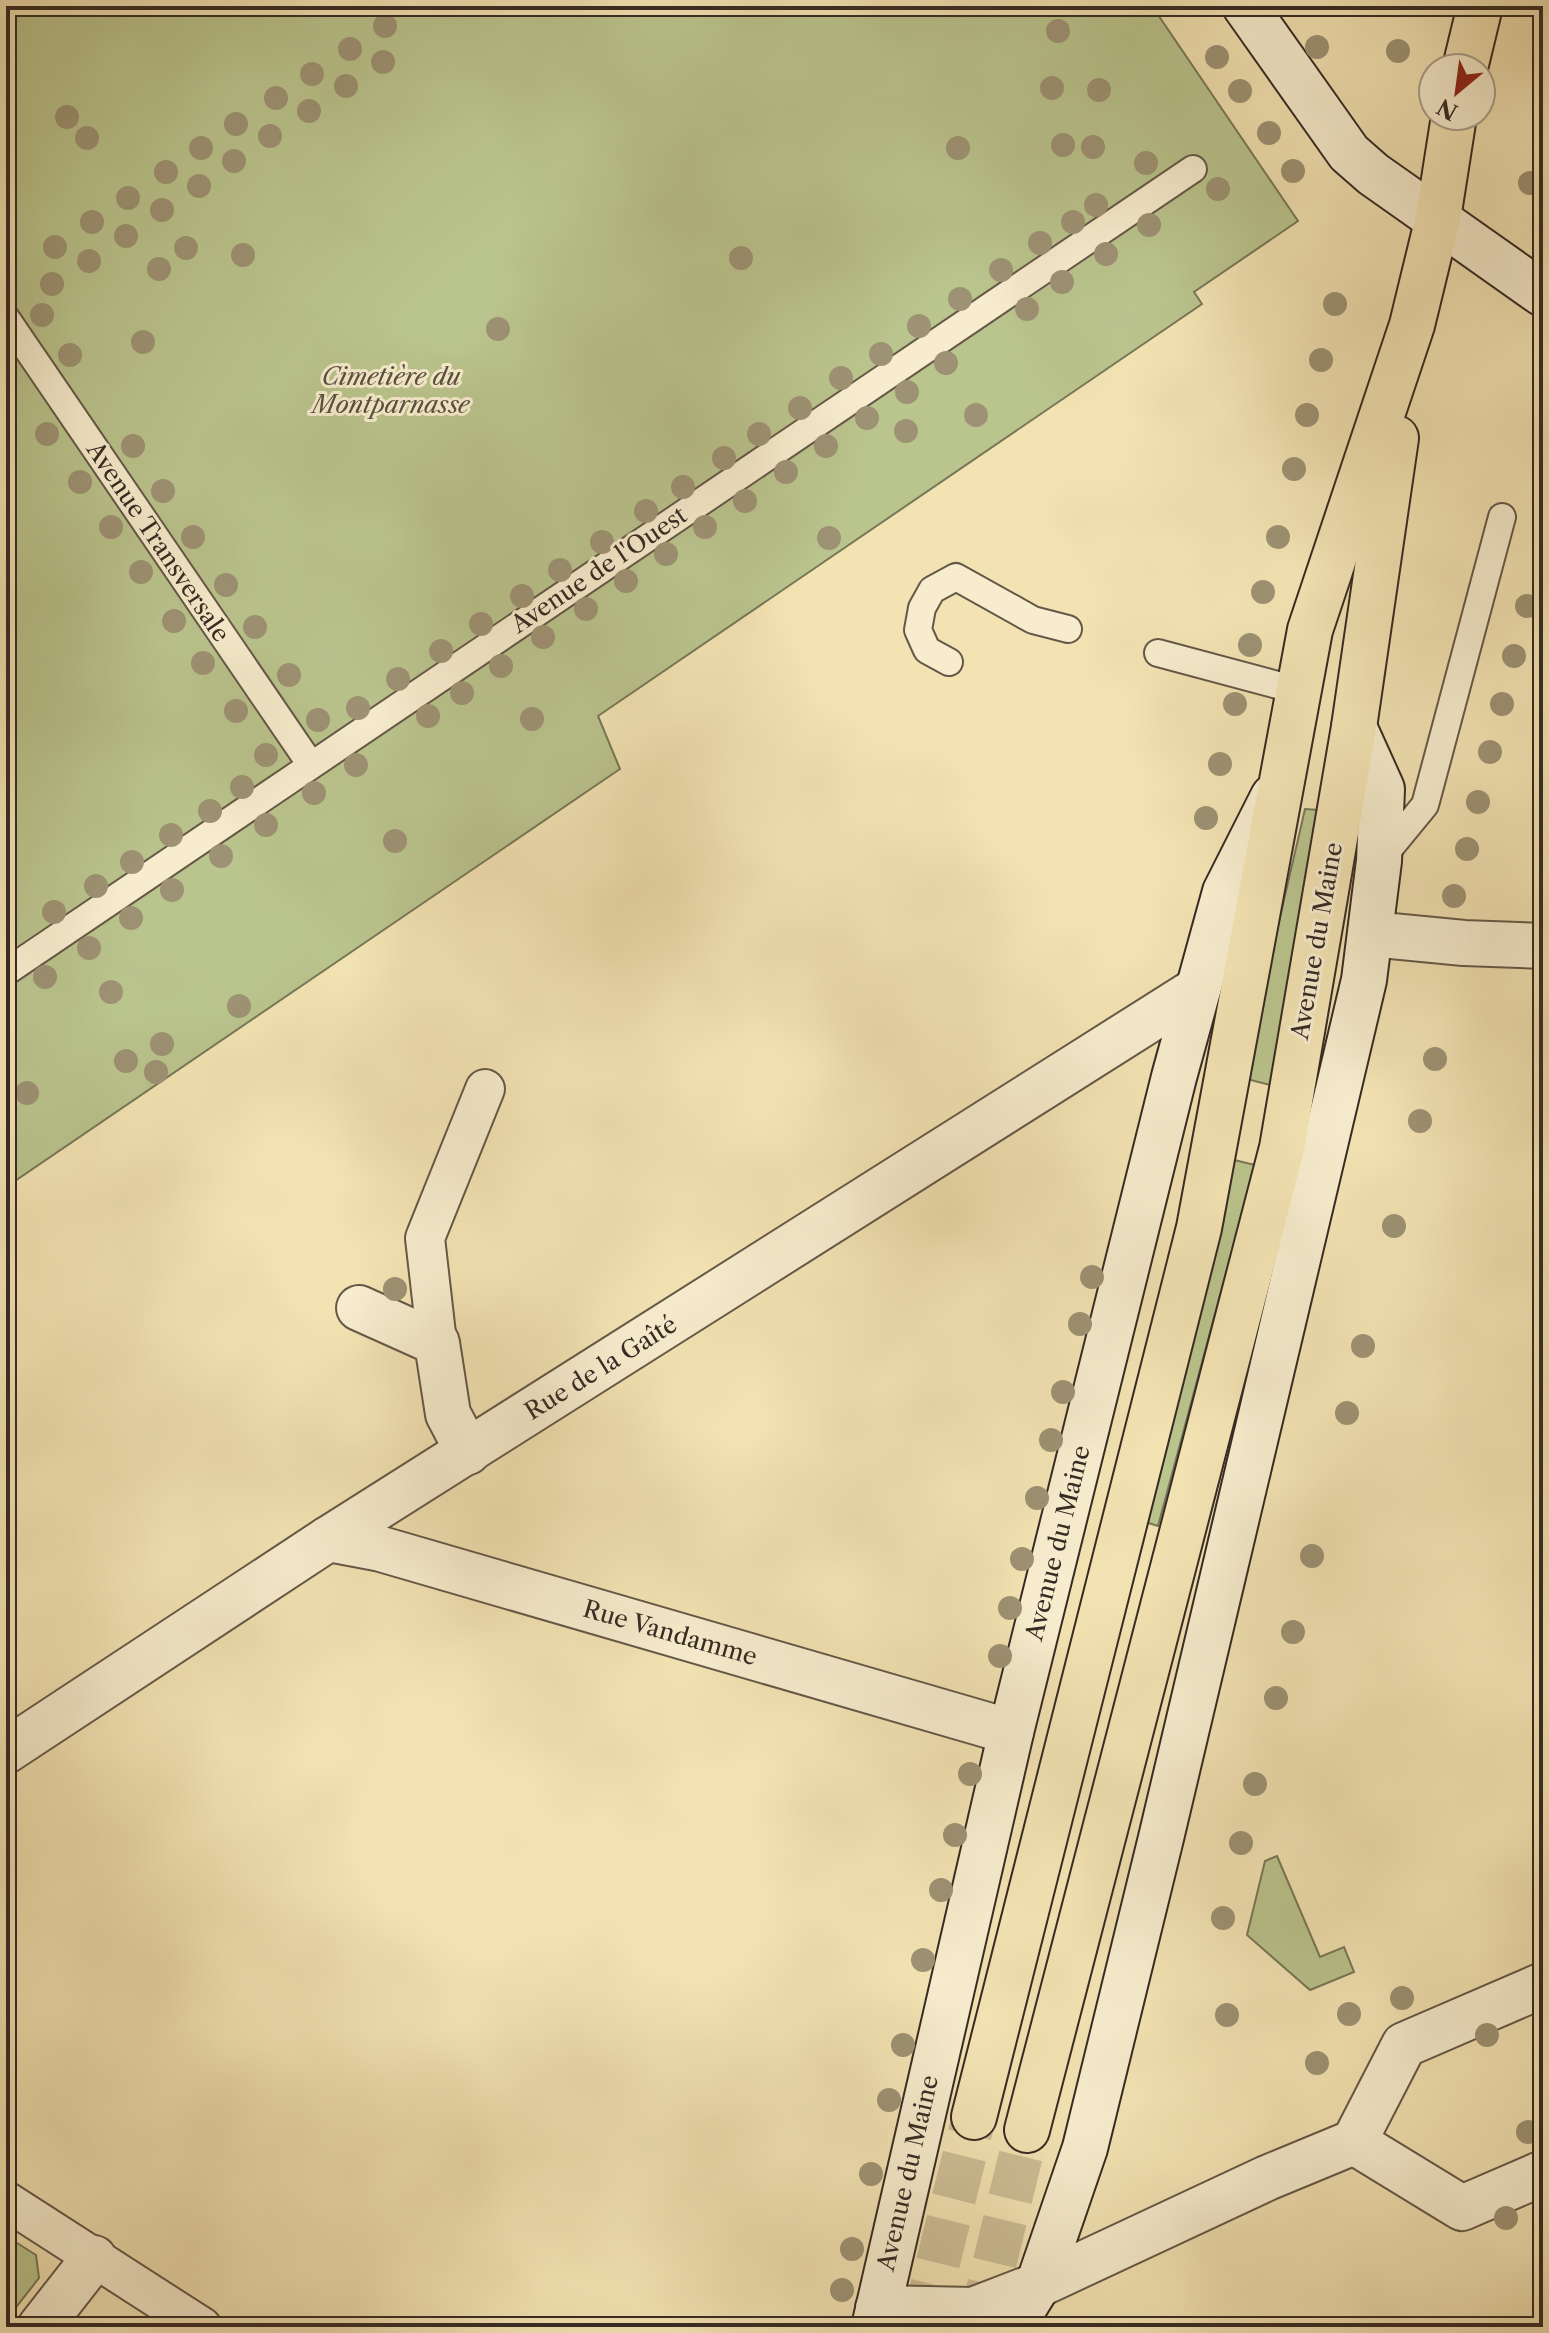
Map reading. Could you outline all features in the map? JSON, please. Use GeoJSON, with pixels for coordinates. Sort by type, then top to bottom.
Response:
{"type":"FeatureCollection","features":[{"type":"Feature","properties":{"kind":"main road"},"geometry":{"type":"LineString","coordinates":[[1245,6],[1349,153],[1373,174],[1543,294]]}},
{"type":"Feature","properties":{"kind":"main road"},"geometry":{"type":"LineString","coordinates":[[1469,52],[1480,6]]}},
{"type":"Feature","properties":{"kind":"main road","name":"Avenue du Maine"},"geometry":{"type":"LineString","coordinates":[[974,2117],[1199,1228],[1310,630],[1412,325],[1438,218],[1451,132]]}},
{"type":"Feature","properties":{"kind":"main road","name":"Avenue du Maine"},"geometry":{"type":"LineString","coordinates":[[1027,2130],[1282,1148],[1354,727],[1412,325]]}},
{"type":"Feature","properties":{"kind":"main road","name":"Avenue du Maine"},"geometry":{"type":"LineString","coordinates":[[1012,2327],[1038,2285],[1085,2148],[1364,980],[1379,861],[1382,789],[1354,727]]}},
{"type":"Feature","properties":{"kind":"main road","name":"Avenue du Maine"},"geometry":{"type":"LineString","coordinates":[[876,2317],[1011,1732],[1198,989],[1225,892],[1285,773]]}},
{"type":"Feature","properties":{"kind":"main road"},"geometry":{"type":"LineString","coordinates":[[1371,934],[1464,943],[1543,946]]}},
{"type":"Feature","properties":{"kind":"main road","name":"Rue de la Gaîté"},"geometry":{"type":"LineString","coordinates":[[6,1751],[328,1539],[1198,989]]}},
{"type":"Feature","properties":{"kind":"main road"},"geometry":{"type":"LineString","coordinates":[[359,1308],[437,1343],[448,1414],[468,1452]]}},
{"type":"Feature","properties":{"kind":"main road","name":"Rue Vandamme"},"geometry":{"type":"LineString","coordinates":[[328,1539],[381,1549],[1011,1732]]}},
{"type":"Feature","properties":{"kind":"main road"},"geometry":{"type":"LineString","coordinates":[[876,2317],[973,2310],[1038,2285],[1267,2178],[1354,2142],[1404,2045],[1543,1985]]}},
{"type":"Feature","properties":{"kind":"main road"},"geometry":{"type":"LineString","coordinates":[[1354,2142],[1462,2208],[1543,2173]]}},
{"type":"Feature","properties":{"kind":"main road"},"geometry":{"type":"LineString","coordinates":[[40,2327],[94,2258]]}},
{"type":"Feature","properties":{"kind":"street"},"geometry":{"type":"LineString","coordinates":[[437,1343],[425,1238],[485,1089]]}},
{"type":"Feature","properties":{"kind":"street"},"geometry":{"type":"LineString","coordinates":[[6,2201],[202,2327]]}},
{"type":"Feature","properties":{"kind":"lane","name":"Avenue de l'Ouest"},"geometry":{"type":"LineString","coordinates":[[6,972],[1193,169]]}},
{"type":"Feature","properties":{"kind":"lane","name":"Avenue Transversale"},"geometry":{"type":"LineString","coordinates":[[6,318],[311,765]]}},
{"type":"Feature","properties":{"kind":"lane","name":"Avenue du Maine"},"geometry":{"type":"LineString","coordinates":[[1379,861],[1425,805],[1502,517]]}},
{"type":"Feature","properties":{"kind":"lane"},"geometry":{"type":"LineString","coordinates":[[949,662],[927,650],[918,630],[922,608],[932,590],[956,577],[1033,620],[1068,629]]}},
{"type":"Feature","properties":{"kind":"lane"},"geometry":{"type":"LineString","coordinates":[[1158,653],[1300,691]]}},
{"type":"Feature","properties":{"kind":"green space","name":"Cimetière du Montparnasse"},"geometry":{"type":"Polygon","coordinates":[[[6,6],[1152,6],[1298,221],[1194,292],[1202,304],[598,716],[620,769],[6,1187],[6,6]]]}},
{"type":"Feature","properties":{"kind":"green space"},"geometry":{"type":"Polygon","coordinates":[[[1305,809],[1318,810],[1274,1086],[1243,1078],[1305,809]]]}},
{"type":"Feature","properties":{"kind":"green space"},"geometry":{"type":"Polygon","coordinates":[[[1226,1158],[1255,1165],[1158,1526],[1142,1521],[1226,1158]]]}},
{"type":"Feature","properties":{"kind":"green space"},"geometry":{"type":"Polygon","coordinates":[[[1277,1856],[1320,1957],[1344,1947],[1354,1972],[1310,1990],[1247,1935],[1265,1861],[1277,1856]]]}},
{"type":"Feature","properties":{"kind":"green space"},"geometry":{"type":"Polygon","coordinates":[[[6,2236],[36,2255],[39,2278],[6,2320],[6,2236]]]}},
{"type":"Feature","properties":{"kind":"tunnel"},"geometry":{"type":"LineString","coordinates":[[922,2327],[974,2117]]}},
{"type":"Feature","properties":{"kind":"tunnel"},"geometry":{"type":"LineString","coordinates":[[979,2327],[1027,2130]]}}]}
